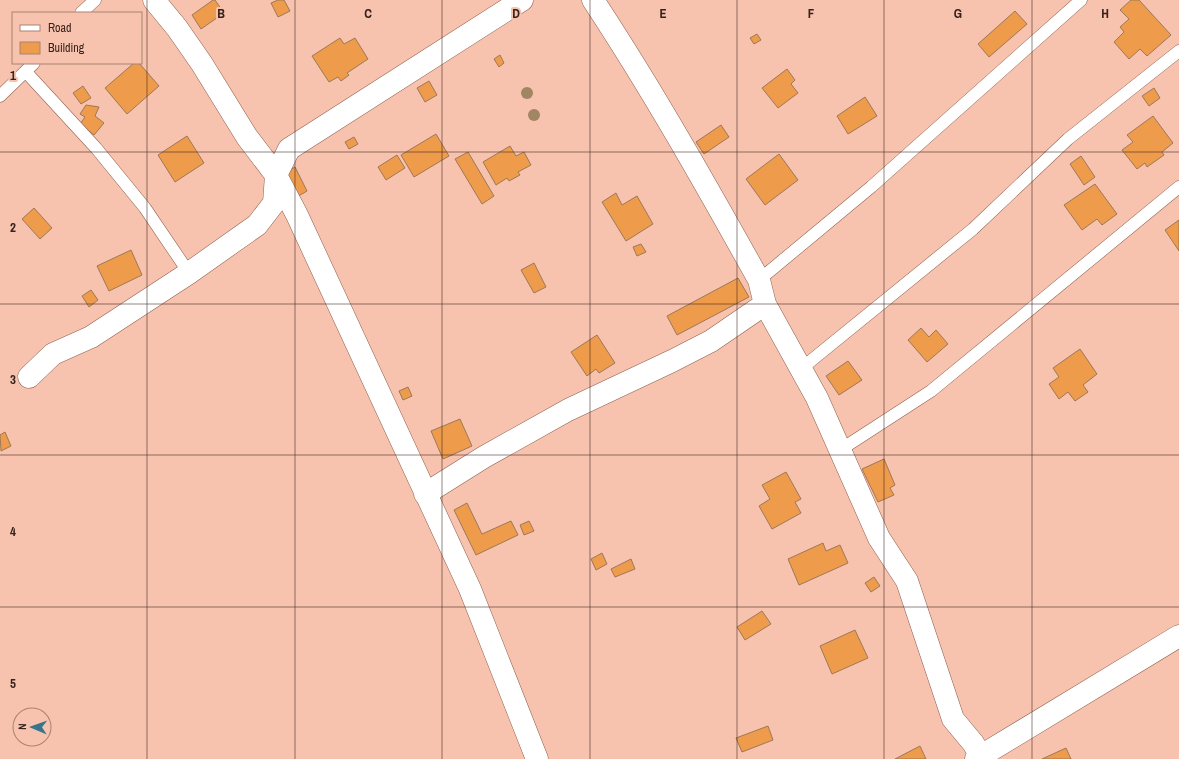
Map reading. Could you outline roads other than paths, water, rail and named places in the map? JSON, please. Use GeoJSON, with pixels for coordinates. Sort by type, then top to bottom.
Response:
{"type":"FeatureCollection","features":[{"type":"Feature","properties":{"kind":"street"},"geometry":{"type":"LineString","coordinates":[[154,0],[186,40],[247,137],[276,175],[297,214],[470,589],[537,759]]}},
{"type":"Feature","properties":{"kind":"street"},"geometry":{"type":"LineString","coordinates":[[29,377],[53,354],[91,337],[189,273],[257,224],[274,203],[276,175],[289,149],[522,0]]}},
{"type":"Feature","properties":{"kind":"street"},"geometry":{"type":"LineString","coordinates":[[593,0],[637,66],[759,280],[765,304],[802,368],[879,538],[907,581],[953,719],[973,743],[978,758],[1179,636]]}},
{"type":"Feature","properties":{"kind":"street"},"geometry":{"type":"LineString","coordinates":[[425,494],[484,457],[568,410],[672,361],[710,341],[765,304]]}},
{"type":"Feature","properties":{"kind":"lane"},"geometry":{"type":"LineString","coordinates":[[82,12],[95,0]]}},
{"type":"Feature","properties":{"kind":"lane"},"geometry":{"type":"LineString","coordinates":[[759,280],[871,187],[1081,0]]}},
{"type":"Feature","properties":{"kind":"lane"},"geometry":{"type":"LineString","coordinates":[[802,368],[973,228],[1068,139],[1179,51]]}},
{"type":"Feature","properties":{"kind":"lane"},"geometry":{"type":"LineString","coordinates":[[0,96],[30,67],[144,208],[189,273]]}},
{"type":"Feature","properties":{"kind":"lane"},"geometry":{"type":"LineString","coordinates":[[840,450],[931,391],[1179,187]]}}]}
